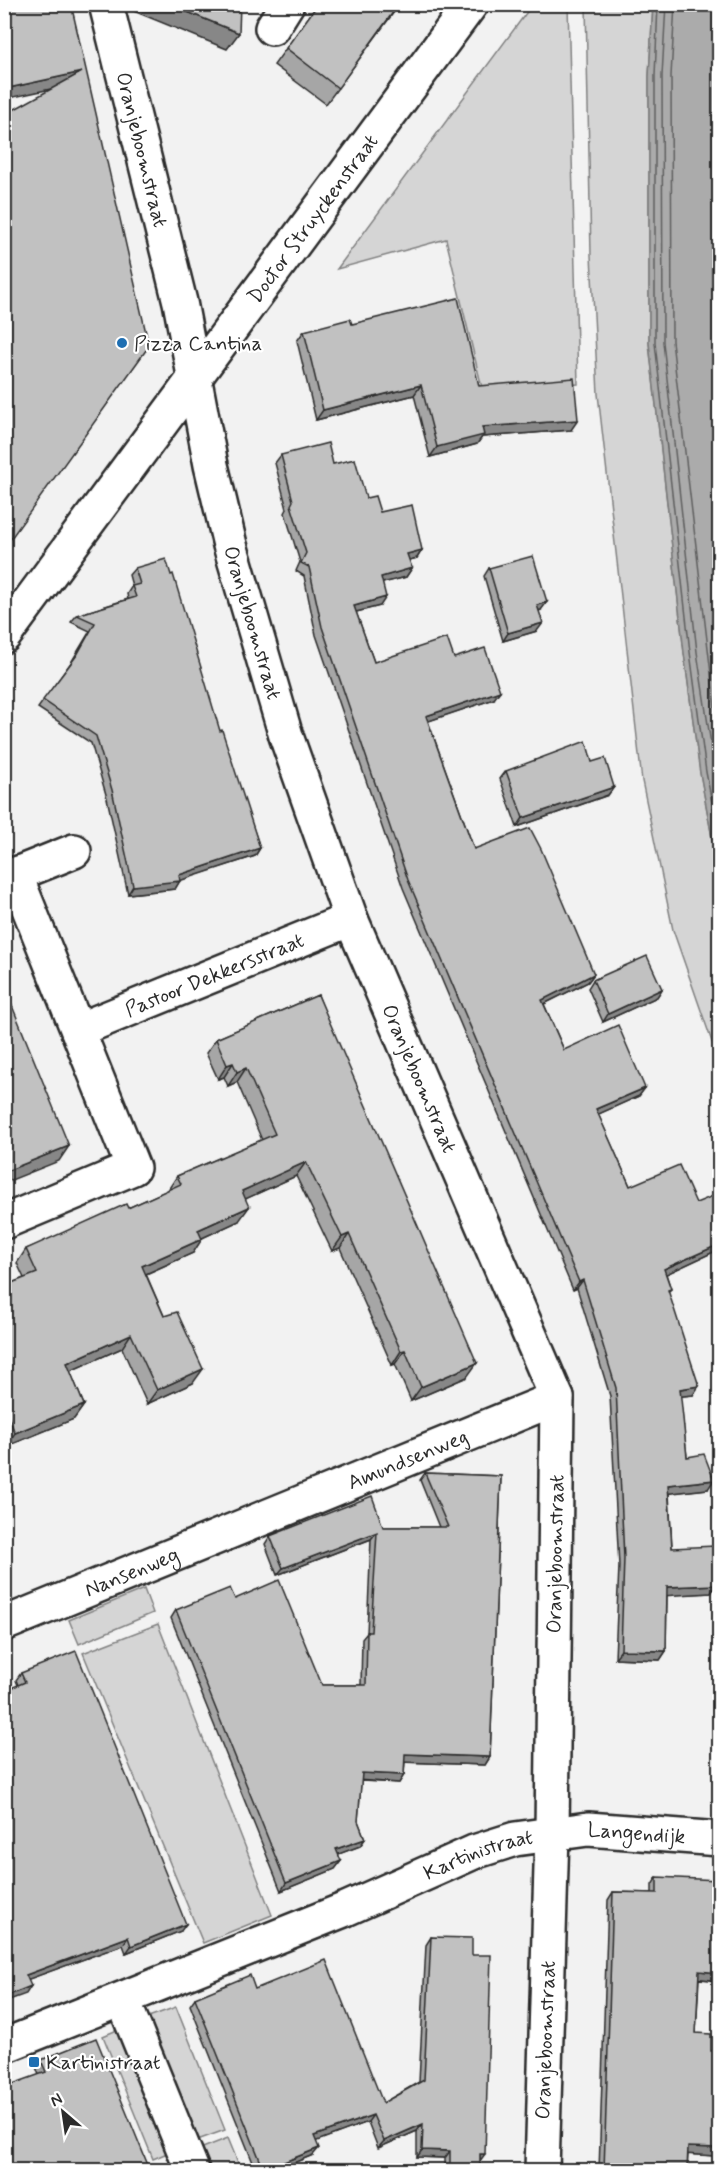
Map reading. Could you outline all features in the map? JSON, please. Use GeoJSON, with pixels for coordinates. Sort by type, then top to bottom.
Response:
{"type":"FeatureCollection","features":[{"type":"Feature","properties":{"kind":"street","name":"Oranjeboomstraat"},"geometry":{"type":"LineString","coordinates":[[106,4],[180,302],[211,465],[246,605],[286,736],[351,919],[556,1398],[552,1833],[542,2170]]}},
{"type":"Feature","properties":{"kind":"street","name":"Doctor Struyckenstraat"},"geometry":{"type":"LineString","coordinates":[[4,636],[471,4]]}},
{"type":"Feature","properties":{"kind":"street"},"geometry":{"type":"LineString","coordinates":[[4,1222],[133,1168],[78,1030],[10,877],[74,851]]}},
{"type":"Feature","properties":{"kind":"street","name":"Pastoor Dekkersstraat"},"geometry":{"type":"LineString","coordinates":[[78,1030],[351,919]]}},
{"type":"Feature","properties":{"kind":"street","name":"Amundsenweg"},"geometry":{"type":"LineString","coordinates":[[260,1520],[556,1398]]}},
{"type":"Feature","properties":{"kind":"street","name":"Nansenweg"},"geometry":{"type":"LineString","coordinates":[[4,1624],[260,1520]]}},
{"type":"Feature","properties":{"kind":"street","name":"Langendijk"},"geometry":{"type":"LineString","coordinates":[[552,1833],[588,1829],[720,1839]]}},
{"type":"Feature","properties":{"kind":"street","name":"Kartinistraat"},"geometry":{"type":"LineString","coordinates":[[4,2046],[346,1909],[474,1852],[524,1836],[552,1833]]}},
{"type":"Feature","properties":{"kind":"street"},"geometry":{"type":"LineString","coordinates":[[123,2000],[192,2170]]}},
{"type":"Feature","properties":{"kind":"shaded area"},"geometry":{"type":"Polygon","coordinates":[[[532,5],[568,5],[578,384],[483,392],[446,239],[337,269],[532,5]]]}},
{"type":"Feature","properties":{"kind":"shaded area"},"geometry":{"type":"Polygon","coordinates":[[[586,5],[653,5],[649,76],[649,343],[684,653],[700,773],[719,875],[719,1062],[673,930],[642,781],[598,394],[591,255],[586,5]]]}},
{"type":"Feature","properties":{"kind":"shaded area"},"geometry":{"type":"Polygon","coordinates":[[[144,1589],[153,1613],[79,1644],[69,1620],[144,1589]]]}},
{"type":"Feature","properties":{"kind":"shaded area"},"geometry":{"type":"Polygon","coordinates":[[[158,1624],[272,1915],[203,1943],[83,1653],[158,1624]]]}},
{"type":"Feature","properties":{"kind":"shaded area"},"geometry":{"type":"Polygon","coordinates":[[[176,2007],[225,2130],[192,2142],[143,2019],[176,2007]]]}},
{"type":"Feature","properties":{"kind":"shaded area"},"geometry":{"type":"Polygon","coordinates":[[[122,2028],[172,2151],[153,2159],[103,2036],[122,2028]]]}},
{"type":"Feature","properties":{"kind":"shaded area"},"geometry":{"type":"Polygon","coordinates":[[[228,2138],[241,2170],[203,2170],[195,2151],[228,2138]]]}},
{"type":"Feature","properties":{"kind":"water"},"geometry":{"type":"Polygon","coordinates":[[[653,5],[719,5],[719,875],[700,773],[684,653],[649,343],[649,76],[653,5]]]}},
{"type":"Feature","properties":{"kind":"building"},"geometry":{"type":"Polygon","coordinates":[[[4,4],[71,4],[149,346],[4,548],[4,115],[82,72],[4,89],[4,4]]]}},
{"type":"Feature","properties":{"kind":"building"},"geometry":{"type":"Polygon","coordinates":[[[168,4],[240,4],[239,33],[168,4]]]}},
{"type":"Feature","properties":{"kind":"building"},"geometry":{"type":"Polygon","coordinates":[[[318,4],[399,4],[338,88],[286,48],[318,4]]]}},
{"type":"Feature","properties":{"kind":"building"},"geometry":{"type":"Polygon","coordinates":[[[458,298],[479,386],[574,378],[578,420],[482,427],[484,435],[437,447],[421,385],[323,410],[304,331],[350,319],[352,324],[458,298]]]}},
{"type":"Feature","properties":{"kind":"building"},"geometry":{"type":"Polygon","coordinates":[[[328,443],[333,464],[355,459],[366,498],[375,496],[380,512],[412,505],[422,550],[407,554],[412,568],[381,577],[386,597],[354,606],[374,662],[447,638],[454,658],[485,648],[500,691],[426,716],[474,849],[530,828],[594,974],[542,1000],[564,1050],[618,1025],[645,1088],[596,1109],[630,1186],[679,1165],[696,1203],[720,1193],[720,1244],[664,1269],[671,1289],[668,1290],[699,1386],[680,1389],[687,1457],[704,1454],[714,1480],[668,1485],[672,1548],[715,1546],[716,1585],[667,1587],[666,1651],[621,1650],[624,1558],[616,1388],[583,1280],[579,1282],[408,880],[322,627],[309,567],[301,563],[306,553],[291,505],[293,501],[281,455],[328,443]]]}},
{"type":"Feature","properties":{"kind":"building"},"geometry":{"type":"Polygon","coordinates":[[[533,556],[547,602],[537,605],[543,623],[508,633],[489,568],[533,556]]]}},
{"type":"Feature","properties":{"kind":"building"},"geometry":{"type":"Polygon","coordinates":[[[166,559],[171,575],[173,574],[220,731],[222,730],[260,848],[179,875],[180,881],[133,886],[112,790],[96,736],[43,700],[77,655],[95,623],[77,615],[136,597],[132,586],[140,584],[135,568],[166,559]]]}},
{"type":"Feature","properties":{"kind":"building"},"geometry":{"type":"Polygon","coordinates":[[[586,741],[592,762],[605,758],[614,787],[523,818],[506,771],[586,741]]]}},
{"type":"Feature","properties":{"kind":"building"},"geometry":{"type":"Polygon","coordinates":[[[647,956],[662,989],[608,1014],[593,980],[647,956]]]}},
{"type":"Feature","properties":{"kind":"building"},"geometry":{"type":"Polygon","coordinates":[[[4,986],[69,1146],[4,1172],[4,986]]]}},
{"type":"Feature","properties":{"kind":"building"},"geometry":{"type":"Polygon","coordinates":[[[318,995],[477,1363],[421,1387],[405,1350],[401,1351],[349,1234],[342,1237],[306,1162],[242,1191],[249,1207],[198,1230],[202,1239],[142,1266],[164,1316],[177,1312],[203,1369],[157,1390],[131,1334],[67,1363],[84,1405],[15,1433],[7,1413],[4,1414],[4,1286],[37,1273],[26,1249],[126,1204],[128,1208],[181,1184],[177,1176],[275,1134],[246,1068],[237,1072],[233,1063],[227,1065],[216,1039],[318,995]]]}},
{"type":"Feature","properties":{"kind":"building"},"geometry":{"type":"Polygon","coordinates":[[[425,1473],[501,1476],[490,1757],[405,1754],[404,1775],[362,1773],[358,1821],[365,1839],[336,1849],[341,1861],[286,1883],[176,1610],[230,1588],[235,1599],[279,1580],[322,1685],[366,1685],[367,1632],[371,1632],[377,1532],[283,1568],[270,1536],[372,1496],[383,1527],[448,1527],[425,1473]]]}},
{"type":"Feature","properties":{"kind":"building"},"geometry":{"type":"Polygon","coordinates":[[[76,1651],[186,1924],[131,1946],[128,1937],[26,1975],[31,1986],[4,1997],[4,1691],[25,1682],[21,1673],[76,1651]]]}},
{"type":"Feature","properties":{"kind":"building"},"geometry":{"type":"Polygon","coordinates":[[[657,1877],[718,1880],[716,1918],[720,1918],[720,1973],[699,1971],[696,2033],[711,2034],[711,2051],[720,2051],[720,2148],[688,2147],[687,2170],[604,2170],[613,1892],[657,1893],[657,1877]]]}},
{"type":"Feature","properties":{"kind":"building"},"geometry":{"type":"Polygon","coordinates":[[[431,1937],[472,1938],[472,1955],[491,1955],[485,2154],[480,2154],[480,2170],[450,2170],[450,2151],[422,2150],[423,2124],[384,2141],[373,2115],[314,2136],[319,2148],[264,2170],[195,1998],[250,1975],[255,1989],[326,1960],[383,2103],[424,2080],[431,1937]]]}},
{"type":"Feature","properties":{"kind":"building"},"geometry":{"type":"Polygon","coordinates":[[[96,2038],[150,2170],[4,2170],[4,2087],[46,2072],[41,2060],[96,2038]]]}},
{"type":"Feature","properties":{"kind":"place","name":"Pizza Cantina"},"geometry":{"type":"Point","coordinates":[122,343]}},
{"type":"Feature","properties":{"kind":"place","name":"Kartinistraat"},"geometry":{"type":"Point","coordinates":[34,2062]}}]}
